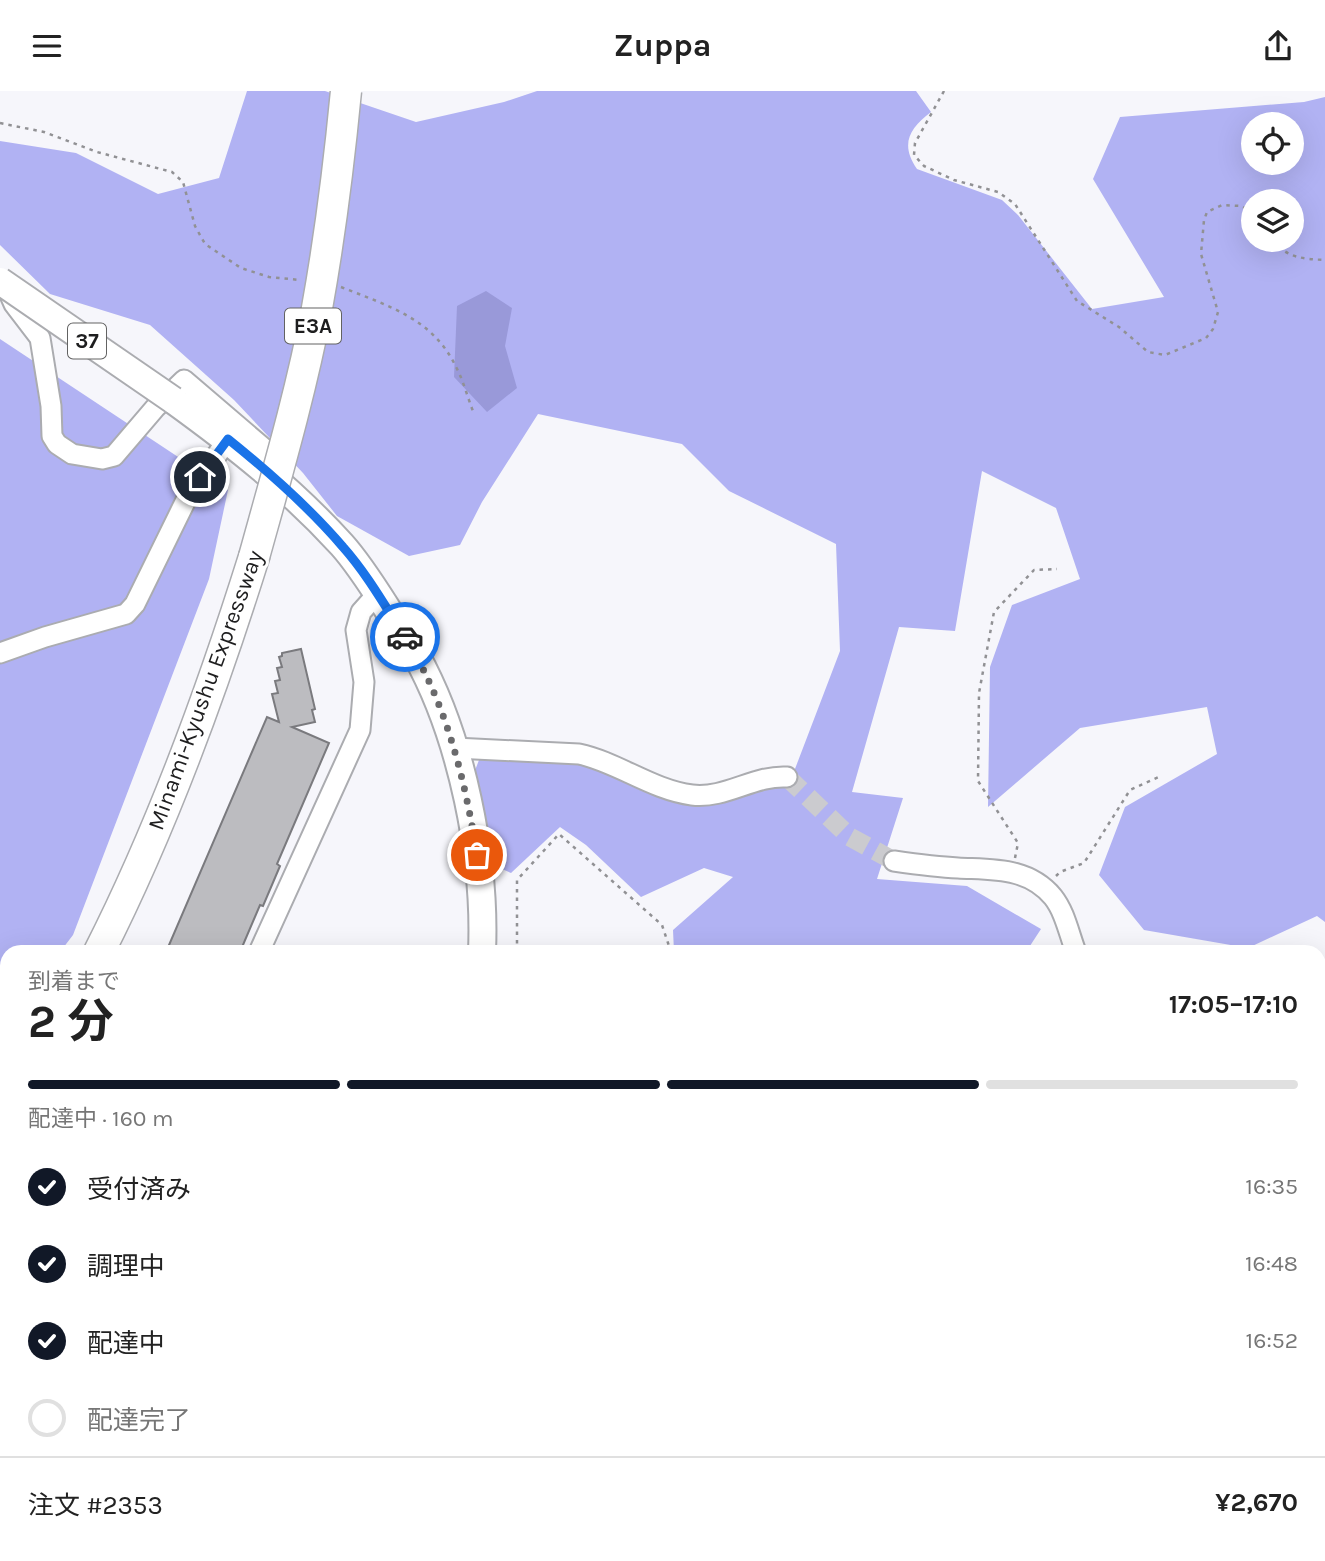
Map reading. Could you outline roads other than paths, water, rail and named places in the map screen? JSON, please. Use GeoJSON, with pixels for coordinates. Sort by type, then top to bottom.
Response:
{"type":"FeatureCollection","features":[{"type":"Feature","properties":{"kind":"highway","name":"Minami-Kyushu Expressway"},"geometry":{"type":"LineString","coordinates":[[102,945],[151,839],[195,731],[254,557],[290,427],[316,309],[335,197],[346,91]]}},
{"type":"Feature","properties":{"kind":"main road","name":"37"},"geometry":{"type":"LineString","coordinates":[[0,281],[228,439],[262,467],[310,511],[344,548],[377,593],[416,655],[436,697],[455,748],[480,874],[482,945]]}},
{"type":"Feature","properties":{"kind":"street"},"geometry":{"type":"LineString","coordinates":[[0,274],[14,304],[40,338],[51,406],[50,426],[57,444],[72,454],[90,458],[114,456],[155,408],[184,380],[267,451],[262,467]]}},
{"type":"Feature","properties":{"kind":"street"},"geometry":{"type":"LineString","coordinates":[[0,653],[45,636],[126,614],[135,604],[187,498],[228,439]]}},
{"type":"Feature","properties":{"kind":"street"},"geometry":{"type":"LineString","coordinates":[[262,945],[360,730],[364,682],[356,630],[360,612],[377,593]]}},
{"type":"Feature","properties":{"kind":"street"},"geometry":{"type":"LineString","coordinates":[[455,748],[591,757],[643,780],[691,795],[720,794],[774,776],[787,777]]}},
{"type":"Feature","properties":{"kind":"street"},"geometry":{"type":"LineString","coordinates":[[894,861],[1012,871],[1043,887],[1054,898],[1073,945]]}},
{"type":"Feature","properties":{"kind":"tunnel"},"geometry":{"type":"LineString","coordinates":[[787,777],[850,837],[894,861]]}}]}
